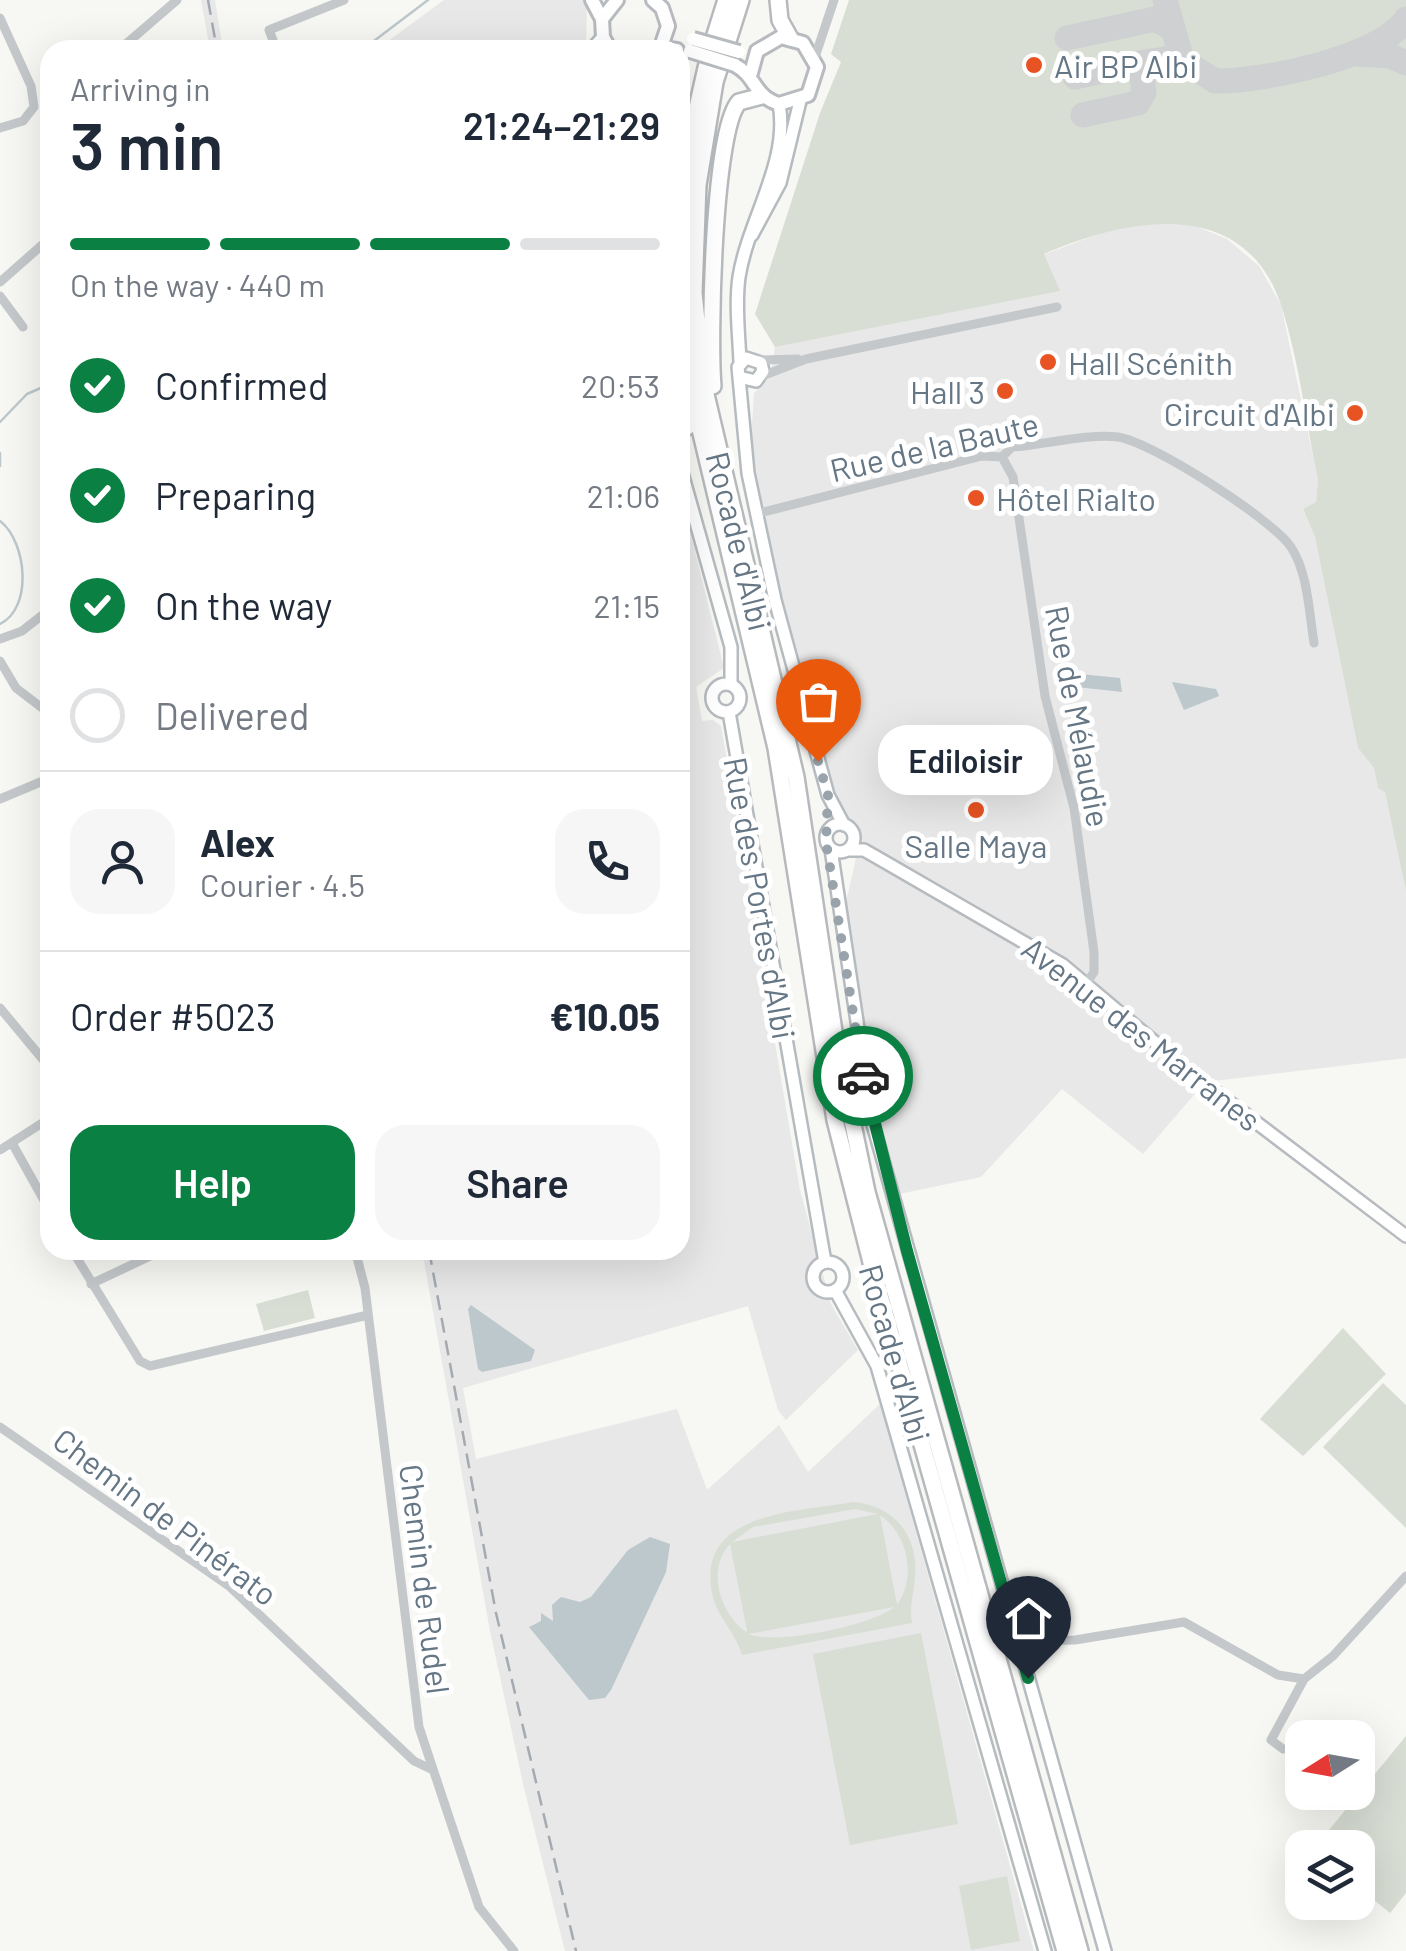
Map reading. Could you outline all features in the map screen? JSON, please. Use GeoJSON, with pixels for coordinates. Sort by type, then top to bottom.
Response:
{"type":"FeatureCollection","features":[{"type":"Feature","properties":{"kind":"highway","name":"Rocade d'Albi"},"geometry":{"type":"LineString","coordinates":[[690,138],[702,75],[726,0]]}},
{"type":"Feature","properties":{"kind":"highway","name":"Rocade d'Albi"},"geometry":{"type":"LineString","coordinates":[[741,0],[715,82],[702,150],[694,254],[704,386],[796,778],[835,1038],[867,1192],[1080,1951]]}},
{"type":"Feature","properties":{"kind":"highway"},"geometry":{"type":"LineString","coordinates":[[778,0],[780,20],[797,40]]}},
{"type":"Feature","properties":{"kind":"highway"},"geometry":{"type":"LineString","coordinates":[[734,523],[711,362],[716,240],[732,110],[746,98],[762,96]]}},
{"type":"Feature","properties":{"kind":"highway","name":"Rocade d'Albi"},"geometry":{"type":"LineString","coordinates":[[690,381],[698,433],[776,748],[820,1044],[850,1184],[1065,1951]]}},
{"type":"Feature","properties":{"kind":"highway"},"geometry":{"type":"LineString","coordinates":[[690,434],[776,748]]}},
{"type":"Feature","properties":{"kind":"main road"},"geometry":{"type":"LineString","coordinates":[[592,0],[602,18],[605,40]]}},
{"type":"Feature","properties":{"kind":"main road"},"geometry":{"type":"LineString","coordinates":[[602,18],[617,0]]}},
{"type":"Feature","properties":{"kind":"main road"},"geometry":{"type":"LineString","coordinates":[[653,0],[662,8],[668,26],[679,40]]}},
{"type":"Feature","properties":{"kind":"main road"},"geometry":{"type":"LineString","coordinates":[[663,40],[668,26]]}},
{"type":"Feature","properties":{"kind":"main road"},"geometry":{"type":"LineString","coordinates":[[690,49],[737,58],[757,52],[771,40],[797,40],[814,57],[817,77],[800,101],[779,104],[762,96],[751,73],[737,58]]}},
{"type":"Feature","properties":{"kind":"main road"},"geometry":{"type":"LineString","coordinates":[[751,73],[757,52]]}},
{"type":"Feature","properties":{"kind":"street"},"geometry":{"type":"LineString","coordinates":[[130,40],[176,0]]}},
{"type":"Feature","properties":{"kind":"street"},"geometry":{"type":"LineString","coordinates":[[273,40],[269,30],[344,0]]}},
{"type":"Feature","properties":{"kind":"street"},"geometry":{"type":"LineString","coordinates":[[814,57],[834,0]]}},
{"type":"Feature","properties":{"kind":"street"},"geometry":{"type":"LineString","coordinates":[[0,18],[31,86],[34,107],[23,121],[0,128]]}},
{"type":"Feature","properties":{"kind":"street"},"geometry":{"type":"LineString","coordinates":[[797,40],[822,32]]}},
{"type":"Feature","properties":{"kind":"street"},"geometry":{"type":"LineString","coordinates":[[745,248],[780,184],[800,101]]}},
{"type":"Feature","properties":{"kind":"street"},"geometry":{"type":"LineString","coordinates":[[779,104],[782,136],[745,248],[737,309],[740,377],[756,514],[828,795],[844,825],[845,847],[835,881],[872,1121],[1105,1951]]}},
{"type":"Feature","properties":{"kind":"street"},"geometry":{"type":"LineString","coordinates":[[0,282],[40,247]]}},
{"type":"Feature","properties":{"kind":"street"},"geometry":{"type":"LineString","coordinates":[[0,296],[23,327]]}},
{"type":"Feature","properties":{"kind":"street"},"geometry":{"type":"LineString","coordinates":[[740,377],[747,382],[806,359],[1058,307]]}},
{"type":"Feature","properties":{"kind":"street"},"geometry":{"type":"LineString","coordinates":[[737,309],[759,378],[746,416]]}},
{"type":"Feature","properties":{"kind":"street"},"geometry":{"type":"LineString","coordinates":[[740,362],[806,359]]}},
{"type":"Feature","properties":{"kind":"street","name":"Rue de la Baute"},"geometry":{"type":"LineString","coordinates":[[756,514],[982,456],[1002,458],[1012,448],[1118,437],[1169,457],[1273,525],[1292,549],[1304,581],[1314,643]]}},
{"type":"Feature","properties":{"kind":"street","name":"Rue de Mélaudie"},"geometry":{"type":"LineString","coordinates":[[1002,458],[1013,478],[1045,696],[1074,808],[1094,952],[1094,972],[1086,984]]}},
{"type":"Feature","properties":{"kind":"street"},"geometry":{"type":"LineString","coordinates":[[690,501],[731,646],[731,684],[740,699],[728,712],[716,708],[712,696],[718,685],[731,684]]}},
{"type":"Feature","properties":{"kind":"street"},"geometry":{"type":"LineString","coordinates":[[0,638],[22,631],[40,617]]}},
{"type":"Feature","properties":{"kind":"street"},"geometry":{"type":"LineString","coordinates":[[0,662],[16,688],[40,706]]}},
{"type":"Feature","properties":{"kind":"street","name":"Rue des Portes d'Albi"},"geometry":{"type":"LineString","coordinates":[[728,712],[825,1262]]}},
{"type":"Feature","properties":{"kind":"street"},"geometry":{"type":"LineString","coordinates":[[0,799],[40,782]]}},
{"type":"Feature","properties":{"kind":"street"},"geometry":{"type":"LineString","coordinates":[[828,795],[828,832],[845,847]]}},
{"type":"Feature","properties":{"kind":"street"},"geometry":{"type":"LineString","coordinates":[[828,832],[844,825]]}},
{"type":"Feature","properties":{"kind":"street","name":"Avenue des Marranes"},"geometry":{"type":"LineString","coordinates":[[845,847],[864,850],[1021,938],[1086,984],[1195,1076],[1406,1236]]}},
{"type":"Feature","properties":{"kind":"street"},"geometry":{"type":"LineString","coordinates":[[0,1008],[40,1056]]}},
{"type":"Feature","properties":{"kind":"street"},"geometry":{"type":"LineString","coordinates":[[0,1150],[40,1125]]}},
{"type":"Feature","properties":{"kind":"street"},"geometry":{"type":"LineString","coordinates":[[12,1143],[40,1192]]}},
{"type":"Feature","properties":{"kind":"street"},"geometry":{"type":"LineString","coordinates":[[78,1260],[140,1361],[150,1366],[368,1315]]}},
{"type":"Feature","properties":{"kind":"street"},"geometry":{"type":"LineString","coordinates":[[91,1284],[142,1260]]}},
{"type":"Feature","properties":{"kind":"street","name":"Chemin de Rudel"},"geometry":{"type":"LineString","coordinates":[[357,1260],[368,1315],[419,1727],[479,1907],[514,1951]]}},
{"type":"Feature","properties":{"kind":"street"},"geometry":{"type":"LineString","coordinates":[[825,1262],[842,1271],[842,1281],[835,1290],[823,1291],[814,1281],[816,1269],[825,1262]]}},
{"type":"Feature","properties":{"kind":"street"},"geometry":{"type":"LineString","coordinates":[[835,1290],[877,1366],[1045,1951]]}},
{"type":"Feature","properties":{"kind":"street","name":"Chemin de Pinérato"},"geometry":{"type":"LineString","coordinates":[[0,1427],[229,1586],[414,1761],[433,1770]]}},
{"type":"Feature","properties":{"kind":"street"},"geometry":{"type":"LineString","coordinates":[[1284,1749],[1272,1740],[1304,1679],[1333,1656],[1406,1576]]}},
{"type":"Feature","properties":{"kind":"street"},"geometry":{"type":"LineString","coordinates":[[1018,1641],[1075,1640],[1184,1622],[1278,1675],[1304,1679]]}},
{"type":"Feature","properties":{"kind":"shaded area"},"geometry":{"type":"Polygon","coordinates":[[[201,0],[215,0],[221,40],[208,40],[201,0]]]}},
{"type":"Feature","properties":{"kind":"shaded area"},"geometry":{"type":"Polygon","coordinates":[[[444,0],[583,0],[587,4],[586,40],[390,40],[444,0]]]}},
{"type":"Feature","properties":{"kind":"shaded area","name":"Circuit d'Albi"},"geometry":{"type":"Polygon","coordinates":[[[849,0],[1406,0],[1406,891],[1385,792],[1378,788],[1374,768],[1358,748],[1315,537],[1303,509],[1316,502],[1318,480],[1287,326],[1264,269],[1240,245],[1211,231],[1179,224],[1110,231],[1044,254],[1060,291],[775,347],[755,314],[820,113],[841,62],[831,54],[849,0]]]}},
{"type":"Feature","properties":{"kind":"shaded area"},"geometry":{"type":"Polygon","coordinates":[[[1153,222],[1193,225],[1227,239],[1259,266],[1281,305],[1318,480],[1316,502],[1303,510],[1315,537],[1358,748],[1374,768],[1378,788],[1385,791],[1406,891],[1406,1058],[1205,1082],[1143,1154],[1062,1089],[981,1177],[899,1194],[871,1090],[843,915],[857,854],[820,754],[781,606],[750,457],[754,393],[770,377],[775,347],[1059,291],[1043,255],[1111,229],[1153,222]]]}},
{"type":"Feature","properties":{"kind":"shaded area"},"geometry":{"type":"Polygon","coordinates":[[[690,531],[724,668],[696,687],[702,721],[713,720],[721,726],[800,1190],[831,1304],[858,1350],[786,1420],[778,1410],[748,1306],[463,1388],[476,1459],[677,1409],[707,1490],[779,1425],[808,1472],[880,1404],[1034,1951],[565,1951],[490,1631],[424,1260],[690,1260],[690,531]]]}},
{"type":"Feature","properties":{"kind":"shaded area"},"geometry":{"type":"Polygon","coordinates":[[[1080,674],[1120,678],[1122,692],[1077,687],[1080,674]]]}},
{"type":"Feature","properties":{"kind":"shaded area"},"geometry":{"type":"Polygon","coordinates":[[[1172,682],[1216,689],[1219,696],[1184,710],[1172,682]]]}},
{"type":"Feature","properties":{"kind":"shaded area"},"geometry":{"type":"Polygon","coordinates":[[[308,1290],[315,1318],[264,1331],[256,1304],[308,1290]]]}},
{"type":"Feature","properties":{"kind":"shaded area"},"geometry":{"type":"Polygon","coordinates":[[[471,1305],[535,1350],[531,1361],[482,1372],[478,1369],[468,1309],[471,1305]]]}},
{"type":"Feature","properties":{"kind":"shaded area"},"geometry":{"type":"Polygon","coordinates":[[[1343,1328],[1386,1374],[1303,1456],[1260,1419],[1343,1328]]]}},
{"type":"Feature","properties":{"kind":"shaded area"},"geometry":{"type":"Polygon","coordinates":[[[1383,1383],[1406,1405],[1406,1528],[1323,1447],[1383,1383]]]}},
{"type":"Feature","properties":{"kind":"shaded area"},"geometry":{"type":"Polygon","coordinates":[[[853,1502],[881,1509],[908,1536],[915,1562],[912,1623],[742,1655],[712,1593],[711,1566],[720,1546],[735,1531],[756,1520],[853,1502]],[[855,1509],[753,1527],[732,1542],[878,1514],[855,1509]],[[880,1515],[897,1605],[907,1582],[906,1557],[897,1533],[880,1515]],[[730,1544],[723,1554],[719,1591],[729,1614],[746,1632],[730,1544]],[[894,1607],[749,1634],[779,1637],[823,1632],[894,1607]]]}},
{"type":"Feature","properties":{"kind":"shaded area"},"geometry":{"type":"Polygon","coordinates":[[[650,1537],[670,1544],[666,1572],[611,1690],[605,1698],[589,1700],[529,1627],[541,1621],[541,1613],[553,1621],[552,1605],[561,1597],[580,1602],[591,1597],[628,1550],[650,1537]]]}},
{"type":"Feature","properties":{"kind":"shaded area"},"geometry":{"type":"Polygon","coordinates":[[[921,1633],[958,1824],[850,1845],[813,1654],[921,1633]]]}},
{"type":"Feature","properties":{"kind":"shaded area"},"geometry":{"type":"Polygon","coordinates":[[[1406,1736],[1406,1893],[1390,1913],[1375,1901],[1375,1830],[1329,1830],[1345,1810],[1375,1810],[1375,1774],[1406,1736]]]}},
{"type":"Feature","properties":{"kind":"shaded area"},"geometry":{"type":"Polygon","coordinates":[[[1007,1876],[1020,1941],[971,1950],[959,1886],[1007,1876]]]}},
{"type":"Feature","properties":{"kind":"waterway"},"geometry":{"type":"LineString","coordinates":[[375,40],[428,0]]}},
{"type":"Feature","properties":{"kind":"waterway"},"geometry":{"type":"LineString","coordinates":[[0,422],[27,394],[40,388]]}},
{"type":"Feature","properties":{"kind":"waterway"},"geometry":{"type":"LineString","coordinates":[[0,453],[0,466]]}},
{"type":"Feature","properties":{"kind":"waterway"},"geometry":{"type":"LineString","coordinates":[[0,521],[16,544],[22,574],[18,604],[0,624]]}},
{"type":"Feature","properties":{"kind":"taxiway"},"geometry":{"type":"LineString","coordinates":[[1165,0],[1182,60],[1215,81],[1289,72],[1346,56],[1392,33],[1406,19]]}},
{"type":"Feature","properties":{"kind":"taxiway"},"geometry":{"type":"LineString","coordinates":[[1067,38],[1155,19],[1170,27]]}},
{"type":"Feature","properties":{"kind":"taxiway"},"geometry":{"type":"LineString","coordinates":[[1359,54],[1390,56],[1406,63]]}},
{"type":"Feature","properties":{"kind":"taxiway"},"geometry":{"type":"LineString","coordinates":[[1083,115],[1138,103],[1144,92],[1141,70],[1148,62],[1170,58],[1186,66]]}},
{"type":"Feature","properties":{"kind":"taxiway"},"geometry":{"type":"LineString","coordinates":[[1075,77],[1149,61]]}},
{"type":"Feature","properties":{"kind":"railway"},"geometry":{"type":"LineString","coordinates":[[208,0],[215,40]]}},
{"type":"Feature","properties":{"kind":"railway"},"geometry":{"type":"LineString","coordinates":[[431,1260],[496,1613],[576,1951]]}},
{"type":"Feature","properties":{"kind":"way so far"},"geometry":{"type":"LineString","coordinates":[[818,761],[828,795],[830,823],[826,842],[831,849],[863,1076]]}},
{"type":"Feature","properties":{"kind":"place","name":"Air BP Albi"},"geometry":{"type":"Point","coordinates":[1034,65]}},
{"type":"Feature","properties":{"kind":"place","name":"Hall Scénith"},"geometry":{"type":"Point","coordinates":[1048,362]}},
{"type":"Feature","properties":{"kind":"place","name":"Hall 3"},"geometry":{"type":"Point","coordinates":[1005,391]}},
{"type":"Feature","properties":{"kind":"place","name":"Circuit d'Albi"},"geometry":{"type":"Point","coordinates":[1355,413]}},
{"type":"Feature","properties":{"kind":"place","name":"Hôtel Rialto"},"geometry":{"type":"Point","coordinates":[976,498]}},
{"type":"Feature","properties":{"kind":"place","name":"Ediloisir"},"geometry":{"type":"Point","coordinates":[818,761]}},
{"type":"Feature","properties":{"kind":"place","name":"Salle Maya"},"geometry":{"type":"Point","coordinates":[976,810]}},
{"type":"Feature","properties":{"kind":"route"},"geometry":{"type":"LineString","coordinates":[[863,1076],[907,1251],[1028,1678]]}}]}
